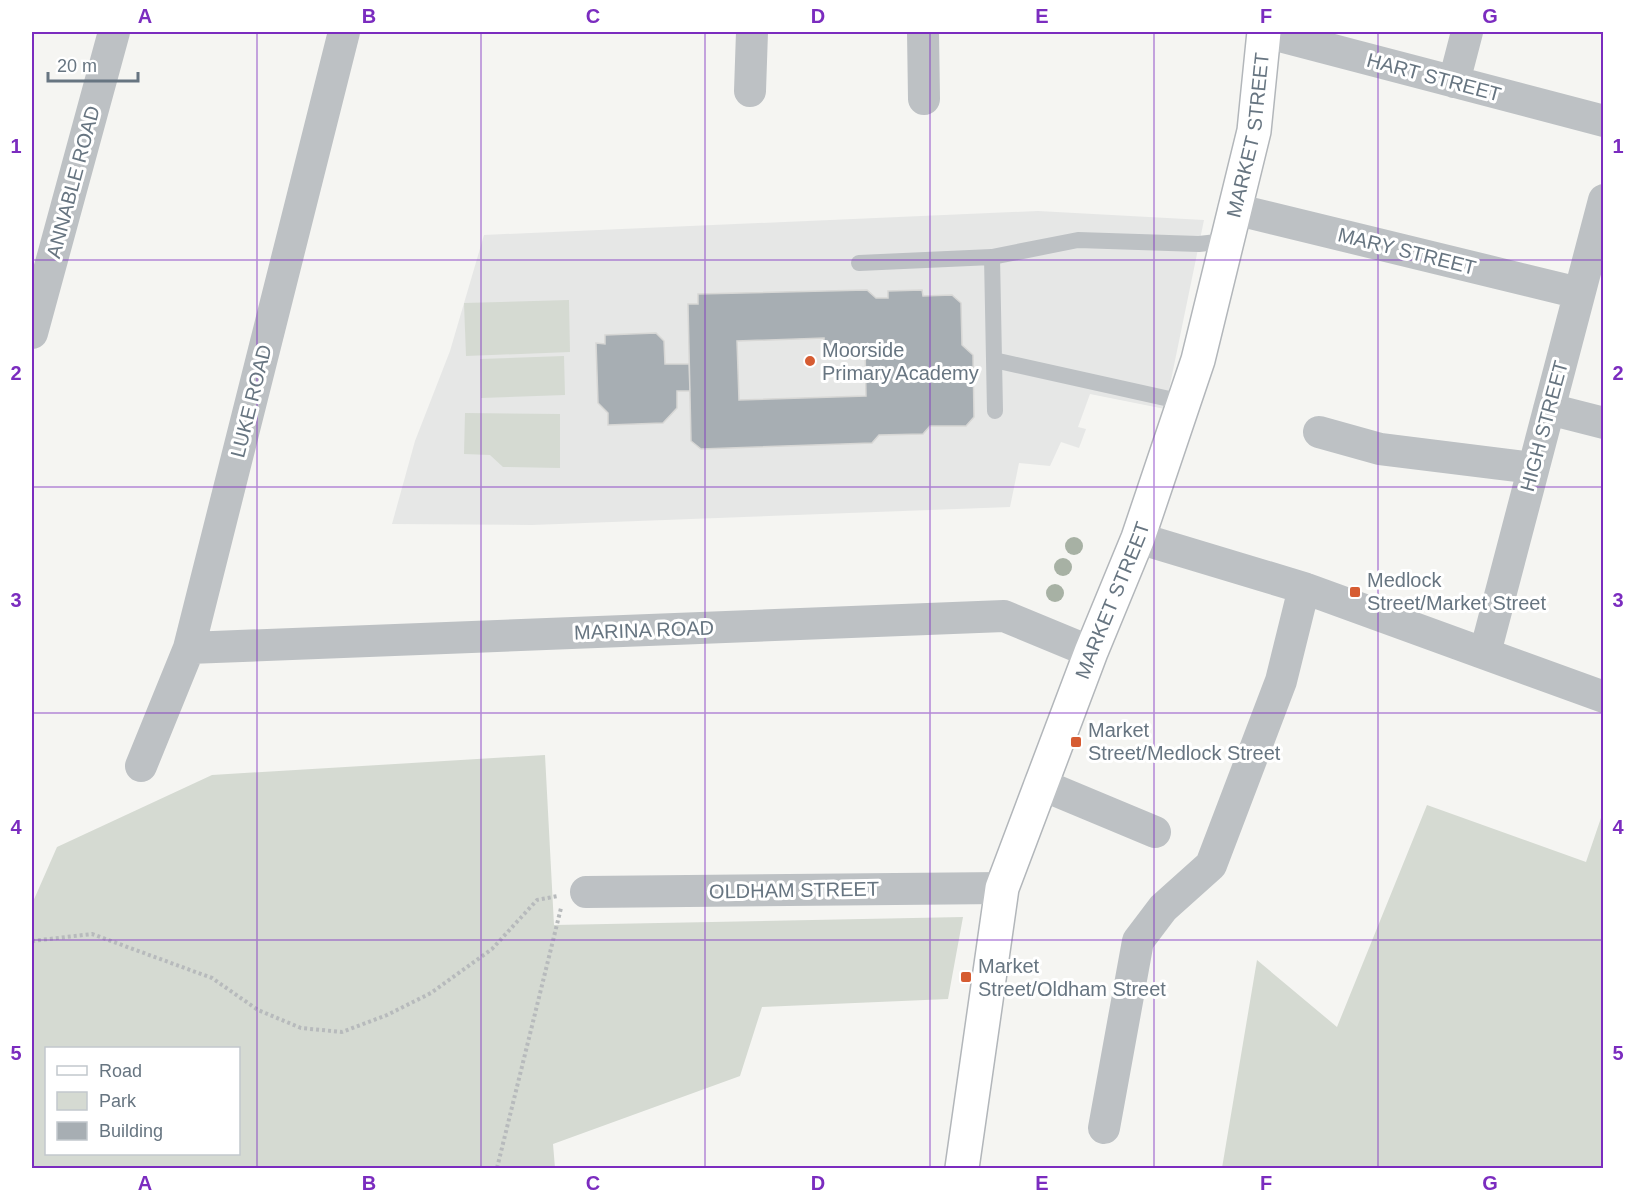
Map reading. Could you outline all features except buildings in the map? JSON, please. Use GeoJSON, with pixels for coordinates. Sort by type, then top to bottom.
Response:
{"type":"FeatureCollection","features":[{"type":"Feature","properties":{"kind":"street","name":"ANNABLE ROAD"},"geometry":{"type":"LineString","coordinates":[[33,321],[114,32]]}},
{"type":"Feature","properties":{"kind":"street","name":"LUKE ROAD"},"geometry":{"type":"LineString","coordinates":[[141,766],[189,648],[344,32]]}},
{"type":"Feature","properties":{"kind":"street"},"geometry":{"type":"LineString","coordinates":[[750,91],[752,32]]}},
{"type":"Feature","properties":{"kind":"street"},"geometry":{"type":"LineString","coordinates":[[924,32],[924,99]]}},
{"type":"Feature","properties":{"kind":"street","name":"HART STREET"},"geometry":{"type":"LineString","coordinates":[[1264,32],[1604,121]]}},
{"type":"Feature","properties":{"kind":"street","name":"MARKET STREET"},"geometry":{"type":"LineString","coordinates":[[962,1168],[1002,888],[1091,652],[1138,538],[1198,360],[1254,131],[1264,32]]}},
{"type":"Feature","properties":{"kind":"street"},"geometry":{"type":"LineString","coordinates":[[1454,82],[1467,32]]}},
{"type":"Feature","properties":{"kind":"street","name":"HIGH STREET"},"geometry":{"type":"LineString","coordinates":[[1485,653],[1604,200]]}},
{"type":"Feature","properties":{"kind":"street","name":"MARY STREET"},"geometry":{"type":"LineString","coordinates":[[1234,209],[1579,293]]}},
{"type":"Feature","properties":{"kind":"street"},"geometry":{"type":"LineString","coordinates":[[1549,409],[1604,423]]}},
{"type":"Feature","properties":{"kind":"street"},"geometry":{"type":"LineString","coordinates":[[1318,432],[1380,449],[1533,468]]}},
{"type":"Feature","properties":{"kind":"street"},"geometry":{"type":"LineString","coordinates":[[1138,538],[1304,588],[1604,698]]}},
{"type":"Feature","properties":{"kind":"street"},"geometry":{"type":"LineString","coordinates":[[1104,1128],[1138,941],[1163,908],[1212,865],[1281,681],[1304,588]]}},
{"type":"Feature","properties":{"kind":"street","name":"MARINA ROAD"},"geometry":{"type":"LineString","coordinates":[[189,648],[1004,616],[1091,652]]}},
{"type":"Feature","properties":{"kind":"street"},"geometry":{"type":"LineString","coordinates":[[1040,784],[1155,832]]}},
{"type":"Feature","properties":{"kind":"street","name":"OLDHAM STREET"},"geometry":{"type":"LineString","coordinates":[[586,892],[1002,888]]}},
{"type":"Feature","properties":{"kind":"lane"},"geometry":{"type":"LineString","coordinates":[[859,263],[992,257],[1078,240],[1199,244],[1226,241]]}},
{"type":"Feature","properties":{"kind":"lane"},"geometry":{"type":"LineString","coordinates":[[992,257],[995,411]]}},
{"type":"Feature","properties":{"kind":"lane"},"geometry":{"type":"LineString","coordinates":[[994,360],[1183,402]]}},
{"type":"Feature","properties":{"kind":"path"},"geometry":{"type":"LineString","coordinates":[[32,941],[92,934],[212,978],[258,1010],[301,1028],[342,1032],[387,1015],[431,993],[492,949],[537,900],[563,896],[554,944],[497,1168]]}},
{"type":"Feature","properties":{"kind":"shaded area","name":"Moorside Primary Academy"},"geometry":{"type":"Polygon","coordinates":[[[1038,211],[1204,220],[1165,409],[1090,394],[1078,427],[1086,429],[1079,448],[1061,442],[1050,466],[1019,463],[1010,507],[532,525],[392,524],[415,441],[450,351],[484,235],[1038,211]]]}},
{"type":"Feature","properties":{"kind":"green space"},"geometry":{"type":"Polygon","coordinates":[[[569,300],[570,352],[466,356],[464,303],[569,300]]]}},
{"type":"Feature","properties":{"kind":"green space"},"geometry":{"type":"Polygon","coordinates":[[[564,356],[565,395],[481,398],[480,359],[564,356]]]}},
{"type":"Feature","properties":{"kind":"green space"},"geometry":{"type":"Polygon","coordinates":[[[465,413],[560,414],[560,468],[503,467],[490,455],[464,454],[465,413]]]}},
{"type":"Feature","properties":{"kind":"green space"},"geometry":{"type":"Polygon","coordinates":[[[545,755],[554,925],[963,917],[948,999],[762,1007],[740,1076],[553,1144],[555,1168],[32,1168],[32,904],[57,847],[212,775],[545,755]]]}},
{"type":"Feature","properties":{"kind":"green space"},"geometry":{"type":"Polygon","coordinates":[[[1427,805],[1586,862],[1603,812],[1603,1168],[1222,1168],[1257,960],[1337,1027],[1427,805]]]}},
{"type":"Feature","properties":{"kind":"place","name":"Moorside Primary Academy"},"geometry":{"type":"Point","coordinates":[810,361]}},
{"type":"Feature","properties":{"kind":"place","name":"Medlock Street/Market Street"},"geometry":{"type":"Point","coordinates":[1355,592]}},
{"type":"Feature","properties":{"kind":"place","name":"Market Street/Medlock Street"},"geometry":{"type":"Point","coordinates":[1076,742]}},
{"type":"Feature","properties":{"kind":"place","name":"Market Street/Oldham Street"},"geometry":{"type":"Point","coordinates":[966,977]}}]}
